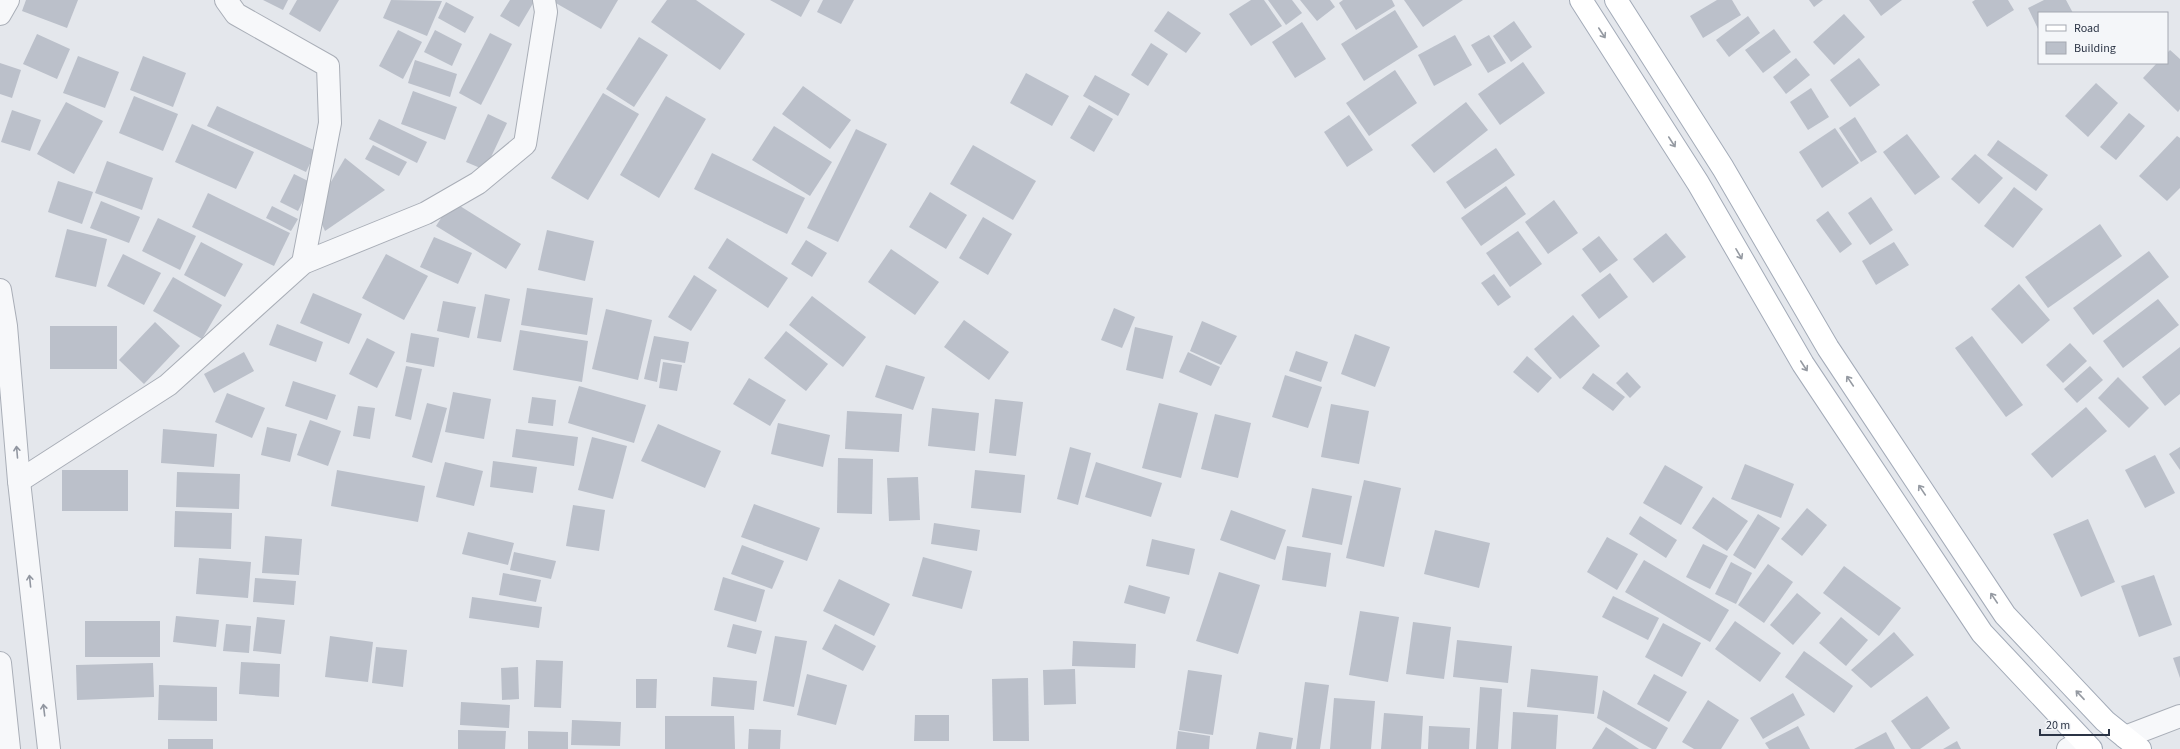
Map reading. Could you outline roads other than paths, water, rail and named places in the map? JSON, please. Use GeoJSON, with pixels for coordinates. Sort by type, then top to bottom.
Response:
{"type":"FeatureCollection","features":[{"type":"Feature","properties":{"kind":"main road"},"geometry":{"type":"LineString","coordinates":[[1581,0],[1698,183],[1802,364],[1982,633],[2081,746]]}},
{"type":"Feature","properties":{"kind":"main road"},"geometry":{"type":"LineString","coordinates":[[1616,0],[1723,168],[1828,348],[2005,615],[2104,722],[2132,743]]}},
{"type":"Feature","properties":{"kind":"street"},"geometry":{"type":"LineString","coordinates":[[0,14],[8,0]]}},
{"type":"Feature","properties":{"kind":"street"},"geometry":{"type":"LineString","coordinates":[[226,0],[236,14],[328,66],[330,122],[303,263]]}},
{"type":"Feature","properties":{"kind":"street"},"geometry":{"type":"LineString","coordinates":[[19,481],[168,385],[303,263],[426,213],[478,184],[525,144],[546,12],[544,0]]}},
{"type":"Feature","properties":{"kind":"street"},"geometry":{"type":"LineString","coordinates":[[0,290],[6,326],[19,481],[49,749]]}},
{"type":"Feature","properties":{"kind":"street"},"geometry":{"type":"LineString","coordinates":[[0,663],[9,749]]}},
{"type":"Feature","properties":{"kind":"street"},"geometry":{"type":"LineString","coordinates":[[2132,743],[2180,716]]}}]}
